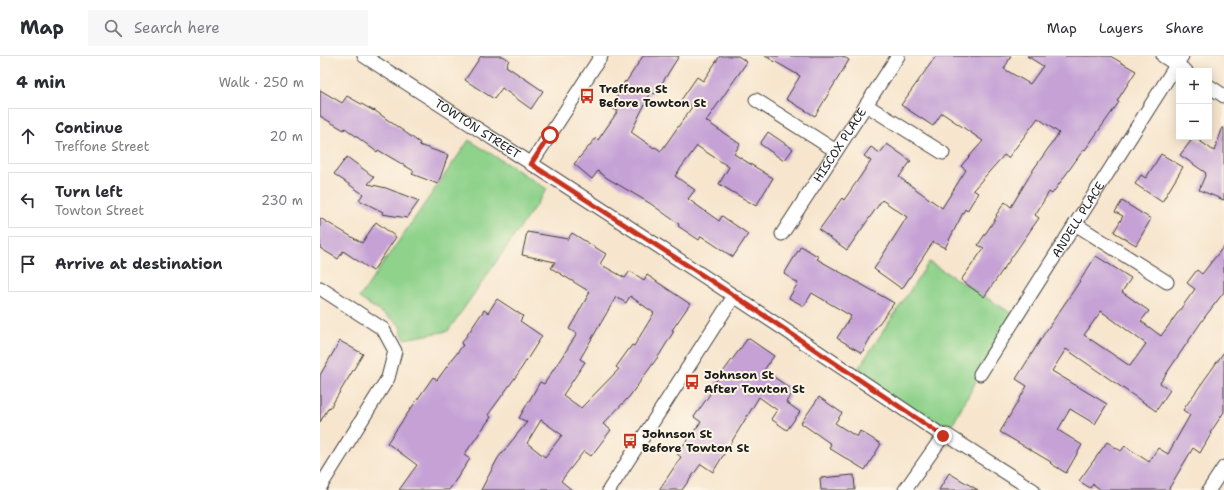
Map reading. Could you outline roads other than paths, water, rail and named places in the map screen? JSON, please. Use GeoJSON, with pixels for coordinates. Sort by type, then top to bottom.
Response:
{"type":"FeatureCollection","features":[{"type":"Feature","properties":{"kind":"street","name":"TOWTON STREET"},"geometry":{"type":"LineString","coordinates":[[364,56],[734,296],[943,436],[947,435],[1033,490]]}},
{"type":"Feature","properties":{"kind":"street"},"geometry":{"type":"LineString","coordinates":[[531,164],[601,56]]}},
{"type":"Feature","properties":{"kind":"street","name":"HISCOX PLACE"},"geometry":{"type":"LineString","coordinates":[[782,234],[898,56]]}},
{"type":"Feature","properties":{"kind":"street"},"geometry":{"type":"LineString","coordinates":[[1163,56],[1181,64]]}},
{"type":"Feature","properties":{"kind":"street","name":"ANDELL PLACE"},"geometry":{"type":"LineString","coordinates":[[980,374],[1075,224],[1181,64]]}},
{"type":"Feature","properties":{"kind":"street"},"geometry":{"type":"LineString","coordinates":[[1212,88],[1224,96]]}},
{"type":"Feature","properties":{"kind":"street"},"geometry":{"type":"LineString","coordinates":[[756,100],[836,151]]}},
{"type":"Feature","properties":{"kind":"street"},"geometry":{"type":"LineString","coordinates":[[866,105],[943,154]]}},
{"type":"Feature","properties":{"kind":"street"},"geometry":{"type":"LineString","coordinates":[[1075,224],[1167,282]]}},
{"type":"Feature","properties":{"kind":"street"},"geometry":{"type":"LineString","coordinates":[[320,288],[383,329],[395,351],[388,378],[320,487]]}},
{"type":"Feature","properties":{"kind":"street"},"geometry":{"type":"LineString","coordinates":[[609,490],[734,296]]}},
{"type":"Feature","properties":{"kind":"street"},"geometry":{"type":"LineString","coordinates":[[905,490],[943,436]]}},
{"type":"Feature","properties":{"kind":"street"},"geometry":{"type":"LineString","coordinates":[[1209,490],[1224,467]]}},
{"type":"Feature","properties":{"kind":"place","name":"Treffone St Before Towton St"},"geometry":{"type":"Point","coordinates":[587,96]}},
{"type":"Feature","properties":{"kind":"place","name":"Johnson St After Towton St"},"geometry":{"type":"Point","coordinates":[692,382]}},
{"type":"Feature","properties":{"kind":"place","name":"Johnson St Before Towton St"},"geometry":{"type":"Point","coordinates":[630,441]}}]}
